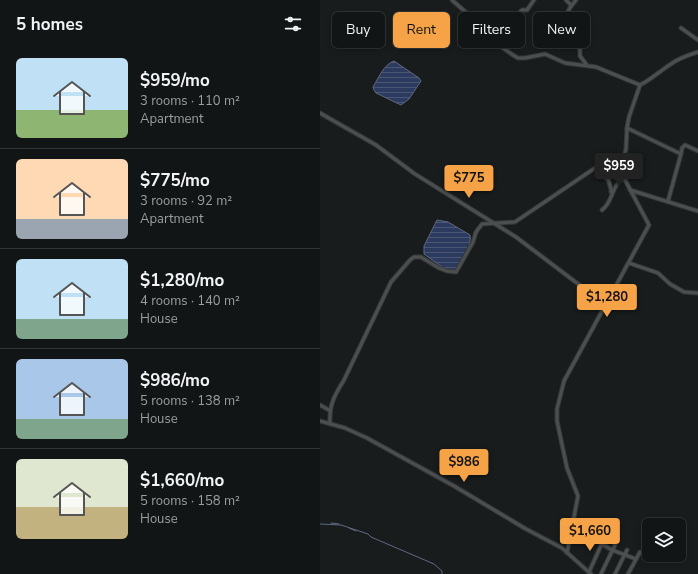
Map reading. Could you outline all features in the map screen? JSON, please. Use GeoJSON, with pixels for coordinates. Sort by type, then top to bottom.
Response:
{"type":"FeatureCollection","features":[{"type":"Feature","properties":{"kind":"street"},"geometry":{"type":"LineString","coordinates":[[452,0],[466,12]]}},
{"type":"Feature","properties":{"kind":"street"},"geometry":{"type":"LineString","coordinates":[[520,12],[522,10],[527,10],[534,0]]}},
{"type":"Feature","properties":{"kind":"street"},"geometry":{"type":"LineString","coordinates":[[566,0],[571,5]]}},
{"type":"Feature","properties":{"kind":"street"},"geometry":{"type":"LineString","coordinates":[[576,0],[571,5],[562,30],[578,46],[580,49],[580,56],[586,64]]}},
{"type":"Feature","properties":{"kind":"street"},"geometry":{"type":"LineString","coordinates":[[681,28],[698,40]]}},
{"type":"Feature","properties":{"kind":"street"},"geometry":{"type":"LineString","coordinates":[[502,48],[518,58],[545,54],[570,64],[586,64],[640,85]]}},
{"type":"Feature","properties":{"kind":"street"},"geometry":{"type":"LineString","coordinates":[[567,553],[578,496],[567,468],[557,421],[556,409],[564,381],[649,225],[624,178],[622,164],[626,149],[626,128],[640,85],[651,80],[681,58],[698,52]]}},
{"type":"Feature","properties":{"kind":"street"},"geometry":{"type":"LineString","coordinates":[[320,113],[376,146],[415,174],[516,237],[606,305]]}},
{"type":"Feature","properties":{"kind":"street"},"geometry":{"type":"LineString","coordinates":[[626,128],[681,154]]}},
{"type":"Feature","properties":{"kind":"street"},"geometry":{"type":"LineString","coordinates":[[668,202],[682,148],[685,145],[698,151]]}},
{"type":"Feature","properties":{"kind":"street"},"geometry":{"type":"LineString","coordinates":[[608,179],[622,164]]}},
{"type":"Feature","properties":{"kind":"street"},"geometry":{"type":"LineString","coordinates":[[330,424],[329,410],[336,393],[347,374],[392,280],[410,260],[419,256],[439,268],[456,272],[462,264],[473,242],[478,227],[482,224],[514,222],[595,168],[599,169],[608,179],[612,188],[611,198]]}},
{"type":"Feature","properties":{"kind":"street"},"geometry":{"type":"LineString","coordinates":[[604,209],[611,198],[614,187],[624,178]]}},
{"type":"Feature","properties":{"kind":"street"},"geometry":{"type":"LineString","coordinates":[[630,190],[698,211]]}},
{"type":"Feature","properties":{"kind":"street"},"geometry":{"type":"LineString","coordinates":[[629,263],[658,274],[670,284],[684,292],[698,293]]}},
{"type":"Feature","properties":{"kind":"street"},"geometry":{"type":"LineString","coordinates":[[320,405],[329,410]]}},
{"type":"Feature","properties":{"kind":"street"},"geometry":{"type":"LineString","coordinates":[[320,421],[345,428],[382,446],[454,486],[526,529],[562,548],[590,573],[604,539]]}},
{"type":"Feature","properties":{"kind":"street"},"geometry":{"type":"LineString","coordinates":[[602,544],[612,550],[636,559]]}},
{"type":"Feature","properties":{"kind":"street"},"geometry":{"type":"LineString","coordinates":[[601,574],[612,550],[616,545]]}},
{"type":"Feature","properties":{"kind":"street"},"geometry":{"type":"LineString","coordinates":[[615,574],[627,550]]}},
{"type":"Feature","properties":{"kind":"street"},"geometry":{"type":"LineString","coordinates":[[628,574],[640,552]]}},
{"type":"Feature","properties":{"kind":"water"},"geometry":{"type":"Polygon","coordinates":[[[394,61],[419,78],[421,81],[409,99],[401,105],[376,93],[373,87],[384,68],[394,61]]]}},
{"type":"Feature","properties":{"kind":"water"},"geometry":{"type":"Polygon","coordinates":[[[437,220],[448,222],[470,235],[466,254],[461,264],[455,270],[445,269],[424,254],[424,246],[437,220]]]}},
{"type":"Feature","properties":{"kind":"waterway"},"geometry":{"type":"LineString","coordinates":[[331,523],[339,524]]}},
{"type":"Feature","properties":{"kind":"waterway"},"geometry":{"type":"LineString","coordinates":[[320,524],[341,525],[368,534],[371,537],[434,564],[442,571],[442,574]]}},
{"type":"Feature","properties":{"kind":"waterway"},"geometry":{"type":"LineString","coordinates":[[349,528],[356,531]]}}]}
